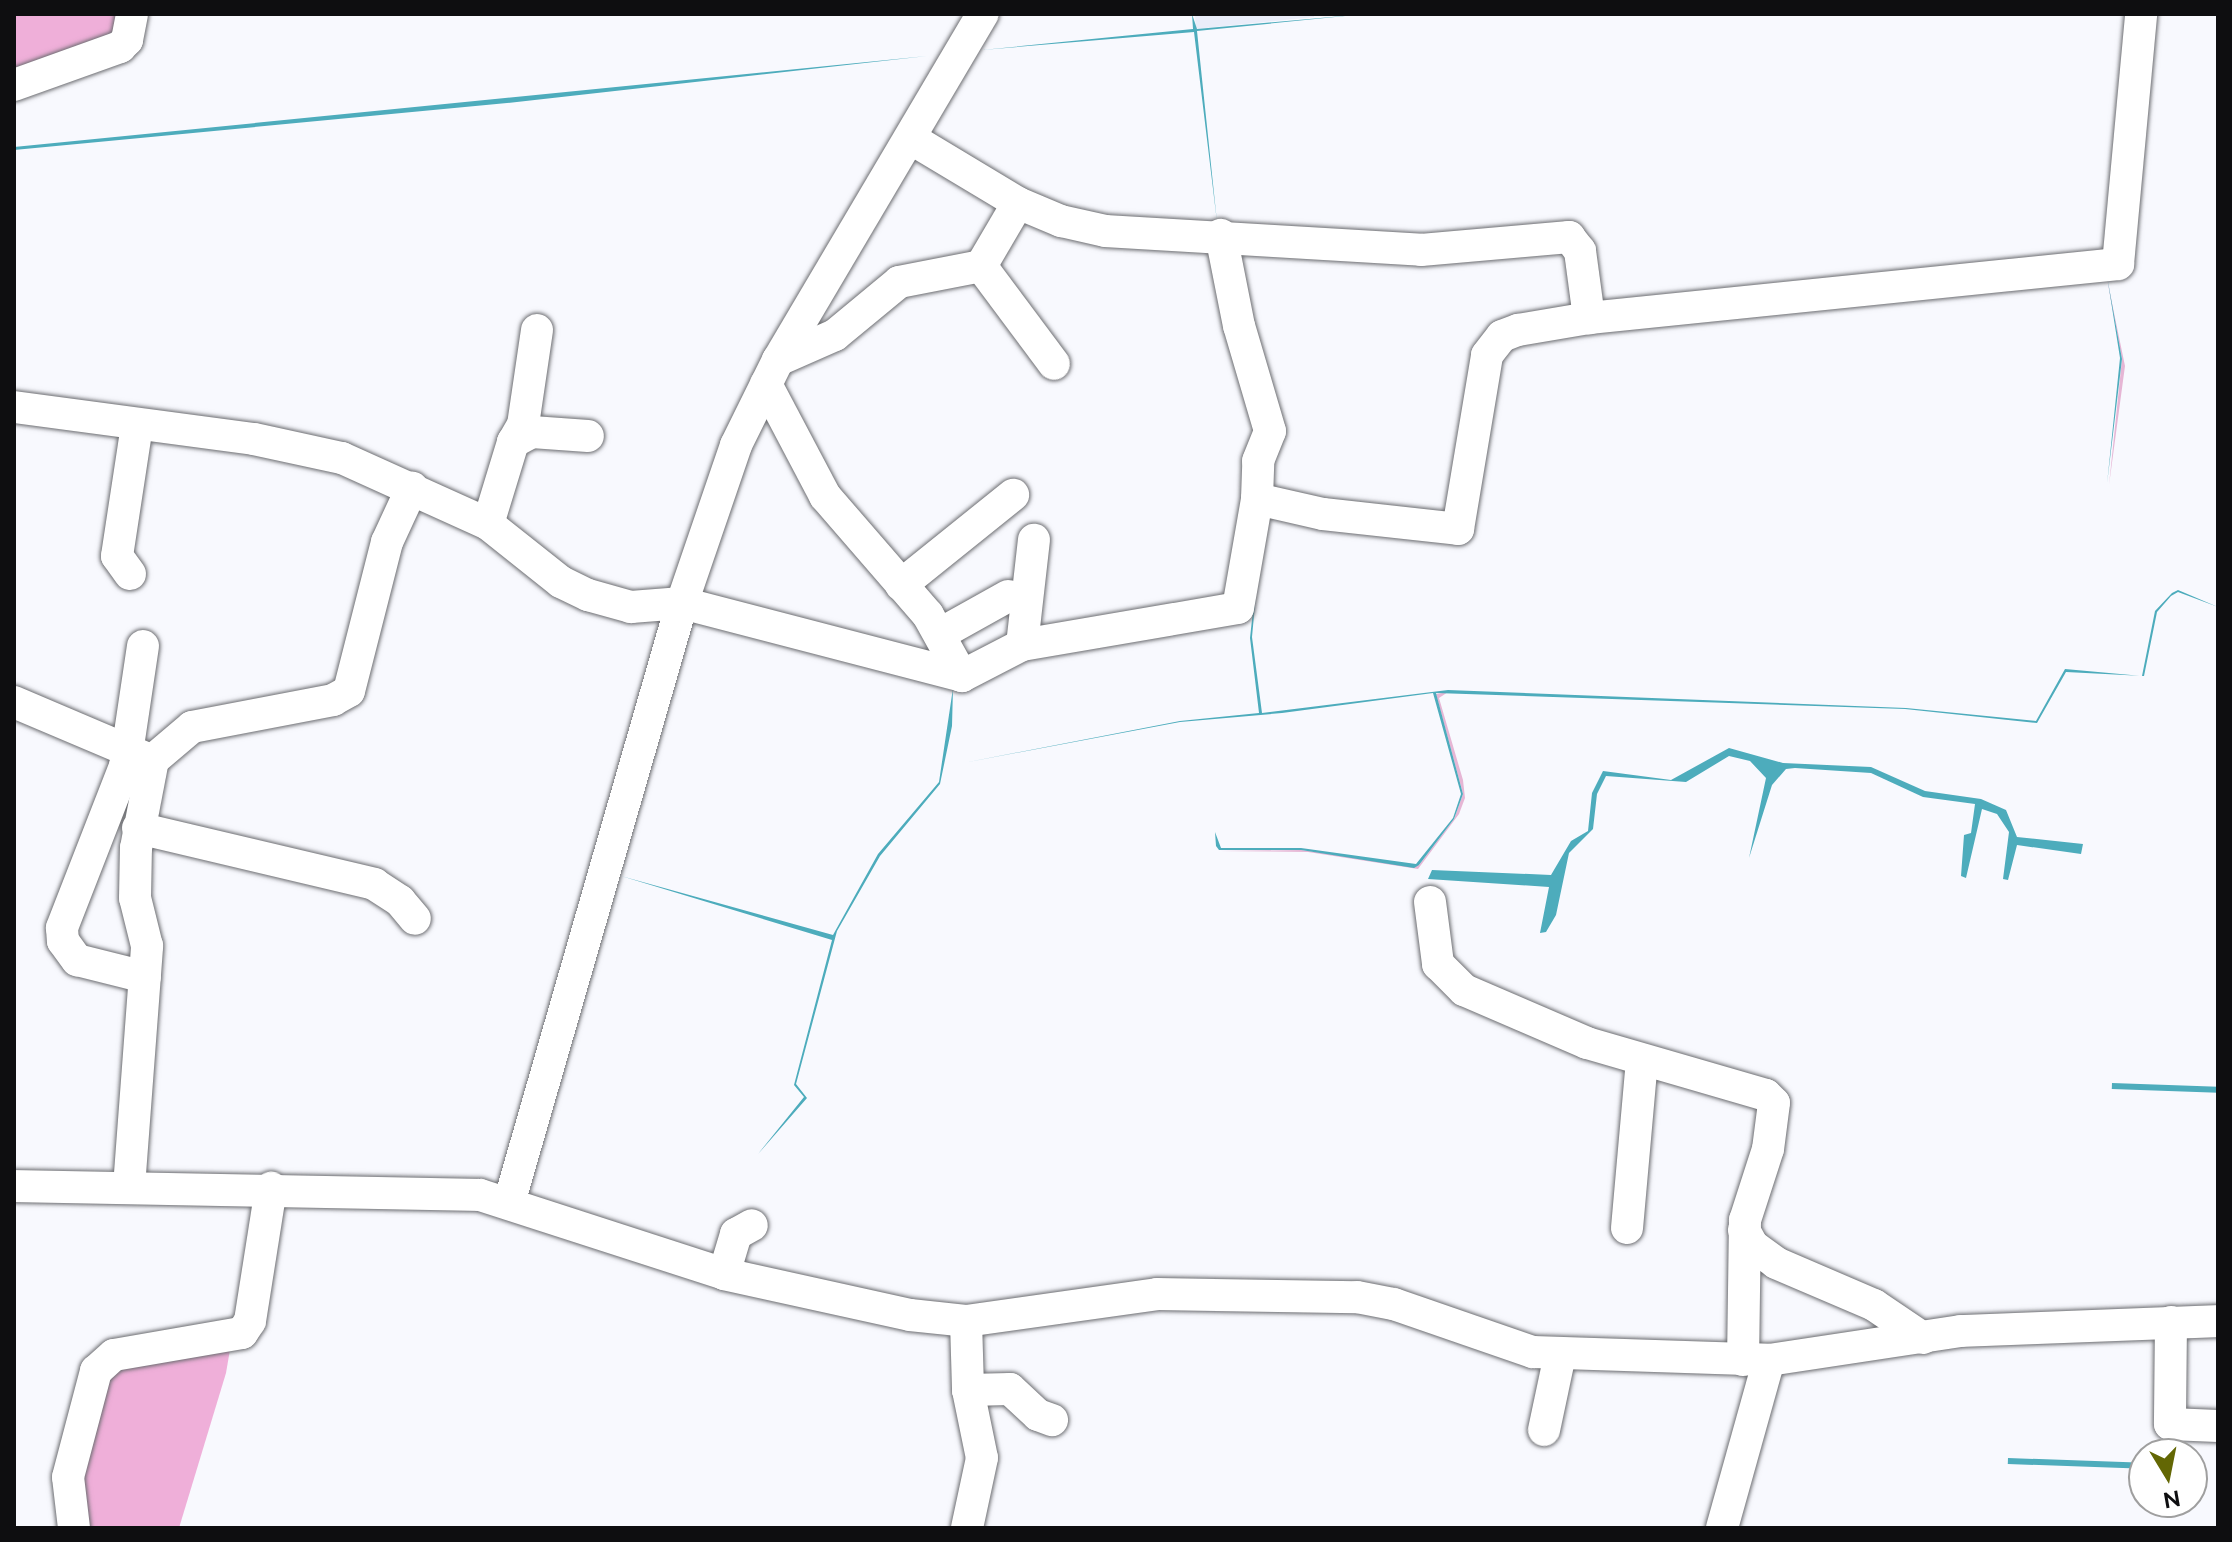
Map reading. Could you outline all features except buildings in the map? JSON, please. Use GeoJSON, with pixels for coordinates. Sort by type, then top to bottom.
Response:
{"type":"FeatureCollection","features":[{"type":"Feature","properties":{"kind":"street"},"geometry":{"type":"LineString","coordinates":[[14,85],[120,47],[127,40],[132,14]]}},
{"type":"Feature","properties":{"kind":"street"},"geometry":{"type":"LineString","coordinates":[[509,1203],[682,603],[736,445],[772,372],[983,14]]}},
{"type":"Feature","properties":{"kind":"street"},"geometry":{"type":"LineString","coordinates":[[1257,499],[1323,514],[1458,529],[1492,346],[1518,330],[1589,318],[2118,264],[2141,14]]}},
{"type":"Feature","properties":{"kind":"street"},"geometry":{"type":"LineString","coordinates":[[910,138],[1018,203],[1061,221],[1105,231],[1221,235],[1421,250],[1569,237],[1580,251],[1589,318]]}},
{"type":"Feature","properties":{"kind":"street"},"geometry":{"type":"LineString","coordinates":[[772,372],[835,335],[899,282],[981,266],[1018,203]]}},
{"type":"Feature","properties":{"kind":"street"},"geometry":{"type":"LineString","coordinates":[[14,407],[305,448],[412,488],[488,524],[561,582],[588,595],[631,607],[682,603],[962,676],[1022,645],[1238,608],[1257,499],[1258,461],[1269,425],[1239,326],[1221,235]]}},
{"type":"Feature","properties":{"kind":"street"},"geometry":{"type":"LineString","coordinates":[[981,266],[1054,364]]}},
{"type":"Feature","properties":{"kind":"street"},"geometry":{"type":"LineString","coordinates":[[488,524],[513,442],[523,425],[537,330]]}},
{"type":"Feature","properties":{"kind":"street"},"geometry":{"type":"LineString","coordinates":[[772,372],[825,496],[940,634],[962,676]]}},
{"type":"Feature","properties":{"kind":"street"},"geometry":{"type":"LineString","coordinates":[[130,574],[117,556],[137,425]]}},
{"type":"Feature","properties":{"kind":"street"},"geometry":{"type":"LineString","coordinates":[[513,442],[532,432],[588,436]]}},
{"type":"Feature","properties":{"kind":"street"},"geometry":{"type":"LineString","coordinates":[[145,977],[77,960],[63,941],[62,928],[125,766],[192,727],[333,700],[349,691],[387,542],[412,488]]}},
{"type":"Feature","properties":{"kind":"street"},"geometry":{"type":"LineString","coordinates":[[901,585],[1013,495]]}},
{"type":"Feature","properties":{"kind":"street"},"geometry":{"type":"LineString","coordinates":[[1022,645],[1034,540]]}},
{"type":"Feature","properties":{"kind":"street"},"geometry":{"type":"LineString","coordinates":[[940,634],[1008,596]]}},
{"type":"Feature","properties":{"kind":"street"},"geometry":{"type":"LineString","coordinates":[[129,1187],[147,946],[135,898],[143,646]]}},
{"type":"Feature","properties":{"kind":"street"},"geometry":{"type":"LineString","coordinates":[[14,702],[140,755]]}},
{"type":"Feature","properties":{"kind":"street"},"geometry":{"type":"LineString","coordinates":[[138,828],[374,884],[400,901],[415,919]]}},
{"type":"Feature","properties":{"kind":"street"},"geometry":{"type":"LineString","coordinates":[[1430,902],[1438,964],[1450,981],[1538,1025],[1642,1061],[1766,1095],[1774,1103],[1768,1149],[1744,1230],[1756,1360],[1722,1528]]}},
{"type":"Feature","properties":{"kind":"street"},"geometry":{"type":"LineString","coordinates":[[1627,1228],[1642,1061]]}},
{"type":"Feature","properties":{"kind":"street"},"geometry":{"type":"LineString","coordinates":[[14,1186],[456,1193],[509,1203],[724,1274],[910,1315],[966,1321],[1157,1294],[1357,1297],[1394,1304],[1533,1352],[1756,1360],[2005,1327],[2218,1321]]}},
{"type":"Feature","properties":{"kind":"street"},"geometry":{"type":"LineString","coordinates":[[74,1528],[68,1477],[96,1371],[114,1355],[242,1333],[250,1321],[271,1188]]}},
{"type":"Feature","properties":{"kind":"street"},"geometry":{"type":"LineString","coordinates":[[724,1274],[736,1234],[752,1225]]}},
{"type":"Feature","properties":{"kind":"street"},"geometry":{"type":"LineString","coordinates":[[1744,1230],[1753,1246],[1776,1263],[1874,1305],[1923,1338]]}},
{"type":"Feature","properties":{"kind":"street"},"geometry":{"type":"LineString","coordinates":[[966,1321],[968,1390],[982,1458],[967,1528]]}},
{"type":"Feature","properties":{"kind":"street"},"geometry":{"type":"LineString","coordinates":[[2171,1322],[2170,1424],[2218,1426]]}},
{"type":"Feature","properties":{"kind":"street"},"geometry":{"type":"LineString","coordinates":[[1544,1430],[1560,1355]]}},
{"type":"Feature","properties":{"kind":"street"},"geometry":{"type":"LineString","coordinates":[[968,1390],[1010,1389],[1038,1415],[1052,1420]]}},
{"type":"Feature","properties":{"kind":"shaded area"},"geometry":{"type":"Polygon","coordinates":[[[14,14],[126,14],[124,29],[14,77],[14,14]]]}},
{"type":"Feature","properties":{"kind":"shaded area"},"geometry":{"type":"Polygon","coordinates":[[[1195,14],[1314,14],[1314,17],[1196,29],[1195,14]]]}},
{"type":"Feature","properties":{"kind":"shaded area"},"geometry":{"type":"Polygon","coordinates":[[[2106,274],[2125,366],[2109,485],[2122,359],[2106,274]]]}},
{"type":"Feature","properties":{"kind":"shaded area"},"geometry":{"type":"Polygon","coordinates":[[[1448,692],[1439,698],[1463,780],[1465,798],[1459,814],[1418,869],[1308,852],[1219,851],[1301,850],[1419,865],[1454,819],[1463,794],[1436,694],[1448,692]]]}},
{"type":"Feature","properties":{"kind":"shaded area"},"geometry":{"type":"Polygon","coordinates":[[[232,1338],[226,1373],[179,1528],[74,1528],[96,1371],[232,1338]]]}},
{"type":"Feature","properties":{"kind":"water"},"geometry":{"type":"Polygon","coordinates":[[[1192,14],[1197,29],[1365,14],[1197,31],[1217,222],[1194,32],[982,50],[1193,29],[1192,14]]]}},
{"type":"Feature","properties":{"kind":"water"},"geometry":{"type":"Polygon","coordinates":[[[927,56],[507,103],[14,150],[14,147],[927,56]]]}},
{"type":"Feature","properties":{"kind":"water"},"geometry":{"type":"Polygon","coordinates":[[[2107,276],[2122,359],[2107,484],[2120,358],[2107,276]]]}},
{"type":"Feature","properties":{"kind":"water"},"geometry":{"type":"Polygon","coordinates":[[[1264,508],[1252,637],[1262,713],[1448,690],[1906,708],[2036,721],[2065,669],[2139,676],[2066,672],[2037,723],[1905,709],[1436,693],[1463,794],[1454,819],[1414,868],[1301,850],[1219,850],[1215,832],[1221,848],[1301,848],[1416,864],[1453,818],[1461,794],[1433,693],[1282,713],[1180,722],[963,763],[1180,721],[1259,713],[1250,638],[1264,508]]]}},
{"type":"Feature","properties":{"kind":"water"},"geometry":{"type":"Polygon","coordinates":[[[2178,590],[2218,607],[2178,592],[2171,596],[2157,612],[2142,676],[2155,611],[2172,593],[2178,590]]]}},
{"type":"Feature","properties":{"kind":"water"},"geometry":{"type":"Polygon","coordinates":[[[953,688],[952,726],[940,784],[880,856],[837,931],[796,1084],[807,1098],[758,1154],[804,1097],[794,1085],[832,940],[621,876],[833,935],[878,854],[939,782],[953,688]]]}},
{"type":"Feature","properties":{"kind":"water"},"geometry":{"type":"Polygon","coordinates":[[[1729,748],[1783,763],[1871,767],[1925,791],[1981,799],[2006,810],[2017,837],[2083,844],[2081,854],[2017,845],[2008,880],[2003,879],[2009,832],[1997,814],[1982,809],[1966,878],[1961,876],[1964,835],[1971,833],[1975,804],[1923,797],[1871,773],[1795,768],[1786,769],[1772,785],[1749,858],[1766,778],[1750,761],[1729,756],[1686,782],[1606,776],[1597,794],[1593,829],[1569,853],[1556,915],[1546,932],[1540,933],[1549,887],[1428,879],[1432,870],[1551,875],[1571,841],[1588,831],[1592,793],[1603,771],[1671,780],[1729,748]]]}},
{"type":"Feature","properties":{"kind":"water"},"geometry":{"type":"Polygon","coordinates":[[[2112,1083],[2218,1087],[2218,1093],[2112,1089],[2112,1083]]]}},
{"type":"Feature","properties":{"kind":"water"},"geometry":{"type":"Polygon","coordinates":[[[2008,1458],[2128,1462],[2128,1468],[2008,1464],[2008,1458]]]}}]}
